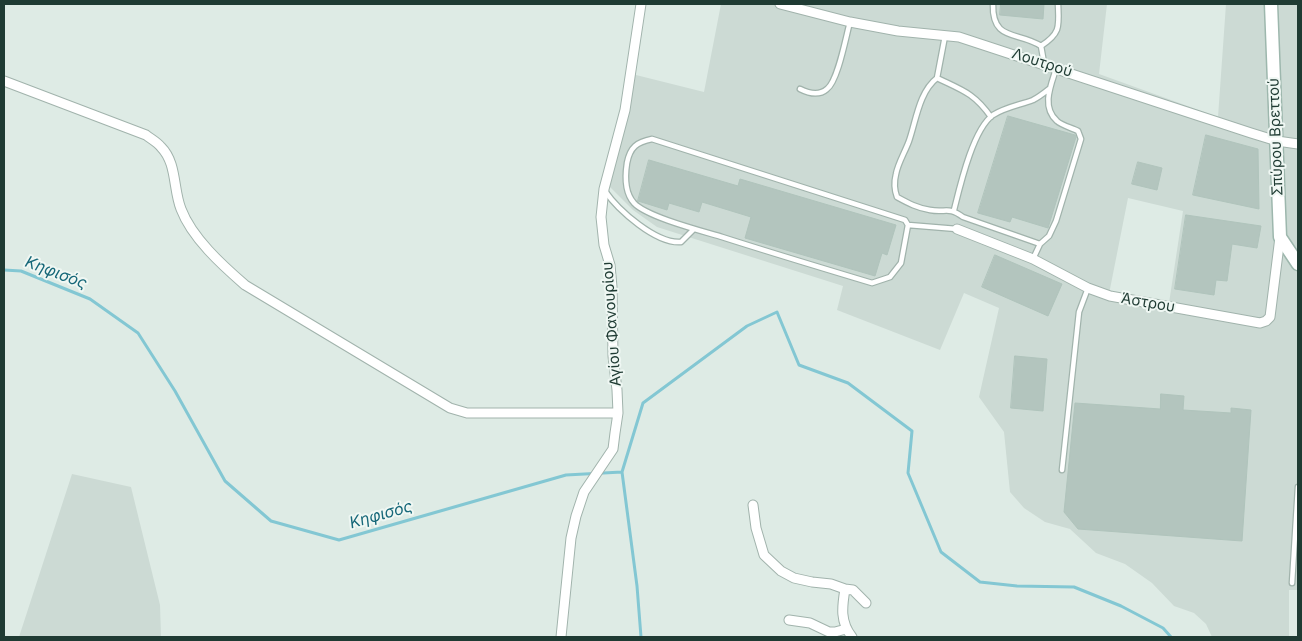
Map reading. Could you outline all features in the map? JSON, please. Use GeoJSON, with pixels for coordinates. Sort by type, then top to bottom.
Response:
{"type":"FeatureCollection","features":[{"type":"Feature","properties":{"kind":"street","name":"Αγίου Φανουρίου"},"geometry":{"type":"LineString","coordinates":[[561,637],[571,538],[576,516],[584,492],[613,449],[618,413],[613,356],[610,265],[604,245],[601,217],[604,189],[625,110],[641,4]]}},
{"type":"Feature","properties":{"kind":"street","name":"Λουτρού"},"geometry":{"type":"LineString","coordinates":[[780,4],[898,32],[945,34],[960,37],[1277,141],[1298,144]]}},
{"type":"Feature","properties":{"kind":"street","name":"Σπύρου Βρεττού"},"geometry":{"type":"LineString","coordinates":[[1271,4],[1280,237]]}},
{"type":"Feature","properties":{"kind":"street"},"geometry":{"type":"LineString","coordinates":[[4,81],[146,135],[162,148],[171,163],[180,208],[190,227],[220,262],[245,285],[450,408],[467,413],[618,413]]}},
{"type":"Feature","properties":{"kind":"street","name":"Άστρου"},"geometry":{"type":"LineString","coordinates":[[957,229],[1033,259],[1088,288],[1110,296],[1260,323],[1270,317],[1280,237]]}},
{"type":"Feature","properties":{"kind":"street"},"geometry":{"type":"LineString","coordinates":[[1280,237],[1298,264]]}},
{"type":"Feature","properties":{"kind":"street"},"geometry":{"type":"LineString","coordinates":[[753,505],[756,528],[764,555],[771,563],[794,578],[853,590],[866,603]]}},
{"type":"Feature","properties":{"kind":"street"},"geometry":{"type":"LineString","coordinates":[[845,589],[842,609],[846,629],[852,637]]}},
{"type":"Feature","properties":{"kind":"street"},"geometry":{"type":"LineString","coordinates":[[789,620],[810,624],[829,632],[846,629]]}},
{"type":"Feature","properties":{"kind":"lane"},"geometry":{"type":"LineString","coordinates":[[992,4],[992,18],[1002,31],[1042,46]]}},
{"type":"Feature","properties":{"kind":"lane"},"geometry":{"type":"LineString","coordinates":[[1042,46],[1054,38],[1058,29],[1058,4]]}},
{"type":"Feature","properties":{"kind":"lane"},"geometry":{"type":"LineString","coordinates":[[800,89],[806,92],[819,93],[827,90],[834,80],[850,22]]}},
{"type":"Feature","properties":{"kind":"lane"},"geometry":{"type":"LineString","coordinates":[[945,34],[937,78],[927,89],[922,100],[896,172],[894,190],[897,197],[913,206],[931,210],[954,210],[963,217],[1040,244]]}},
{"type":"Feature","properties":{"kind":"lane"},"geometry":{"type":"LineString","coordinates":[[1042,46],[1044,64]]}},
{"type":"Feature","properties":{"kind":"lane"},"geometry":{"type":"LineString","coordinates":[[1033,259],[1040,244],[1049,236],[1056,222],[1081,139],[1078,131],[1058,122],[1053,116],[1048,103],[1049,89],[1056,68]]}},
{"type":"Feature","properties":{"kind":"lane"},"geometry":{"type":"LineString","coordinates":[[937,78],[969,93],[980,102],[991,117]]}},
{"type":"Feature","properties":{"kind":"lane"},"geometry":{"type":"LineString","coordinates":[[954,210],[970,154],[983,126],[991,117],[1001,111],[1035,99],[1049,89]]}},
{"type":"Feature","properties":{"kind":"lane"},"geometry":{"type":"LineString","coordinates":[[652,139],[905,220],[908,225],[901,264],[890,277],[872,283],[694,229],[645,212],[633,202],[628,192],[626,171],[628,158],[632,148],[640,142],[652,139]]}},
{"type":"Feature","properties":{"kind":"lane"},"geometry":{"type":"LineString","coordinates":[[604,189],[613,202],[649,231],[663,239],[680,242],[694,229]]}},
{"type":"Feature","properties":{"kind":"lane"},"geometry":{"type":"LineString","coordinates":[[908,225],[957,229]]}},
{"type":"Feature","properties":{"kind":"lane"},"geometry":{"type":"LineString","coordinates":[[1062,470],[1079,312],[1088,288]]}},
{"type":"Feature","properties":{"kind":"lane"},"geometry":{"type":"LineString","coordinates":[[1292,583],[1298,487]]}},
{"type":"Feature","properties":{"kind":"shaded area"},"geometry":{"type":"Polygon","coordinates":[[[721,4],[797,4],[803,6],[804,4],[1107,4],[1099,74],[1218,117],[1226,4],[1298,4],[1298,590],[1289,590],[1289,637],[1212,637],[1206,624],[1194,613],[1174,606],[1152,583],[1125,564],[1096,553],[1070,529],[1045,522],[1024,508],[1010,492],[1004,432],[979,397],[999,308],[964,293],[940,350],[837,310],[843,286],[657,227],[633,210],[602,179],[621,110],[628,73],[704,92],[721,4]],[[1128,198],[1109,294],[1169,303],[1183,211],[1128,198]]]}},
{"type":"Feature","properties":{"kind":"shaded area"},"geometry":{"type":"Polygon","coordinates":[[[72,474],[131,487],[160,605],[161,637],[19,637],[72,474]]]}},
{"type":"Feature","properties":{"kind":"building"},"geometry":{"type":"Polygon","coordinates":[[[1001,4],[1044,4],[1043,19],[1000,15],[1001,4]]]}},
{"type":"Feature","properties":{"kind":"building"},"geometry":{"type":"Polygon","coordinates":[[[1008,116],[1075,135],[1076,137],[1048,228],[1012,217],[1010,222],[978,213],[1008,116]]]}},
{"type":"Feature","properties":{"kind":"building"},"geometry":{"type":"Polygon","coordinates":[[[1206,135],[1258,149],[1259,209],[1193,195],[1206,135]]]}},
{"type":"Feature","properties":{"kind":"building"},"geometry":{"type":"Polygon","coordinates":[[[649,160],[738,186],[740,179],[896,225],[887,255],[882,253],[875,276],[745,238],[751,217],[702,202],[699,212],[669,203],[667,210],[638,201],[649,160]]]}},
{"type":"Feature","properties":{"kind":"building"},"geometry":{"type":"Polygon","coordinates":[[[1138,162],[1162,168],[1157,190],[1132,184],[1138,162]]]}},
{"type":"Feature","properties":{"kind":"building"},"geometry":{"type":"Polygon","coordinates":[[[1186,215],[1261,226],[1257,248],[1232,244],[1227,281],[1216,280],[1214,295],[1175,289],[1186,215]]]}},
{"type":"Feature","properties":{"kind":"building"},"geometry":{"type":"Polygon","coordinates":[[[995,255],[1062,284],[1048,316],[982,287],[995,255]]]}},
{"type":"Feature","properties":{"kind":"building"},"geometry":{"type":"Polygon","coordinates":[[[1015,356],[1047,359],[1043,411],[1011,408],[1015,356]]]}},
{"type":"Feature","properties":{"kind":"building"},"geometry":{"type":"Polygon","coordinates":[[[1161,394],[1184,396],[1183,410],[1231,413],[1231,408],[1251,410],[1242,541],[1078,529],[1064,512],[1075,403],[1160,409],[1161,394]]]}},
{"type":"Feature","properties":{"kind":"waterway","name":"Κηφισός"},"geometry":{"type":"LineString","coordinates":[[4,270],[21,271],[90,299],[138,333],[175,391],[225,481],[271,521],[339,540],[566,475],[622,472],[637,586],[641,637]]}},
{"type":"Feature","properties":{"kind":"waterway"},"geometry":{"type":"LineString","coordinates":[[622,472],[643,403],[747,326],[777,312],[799,365],[848,383],[912,431],[908,473],[941,552],[980,582],[1017,586],[1074,587],[1121,606],[1163,628],[1171,637]]}}]}
